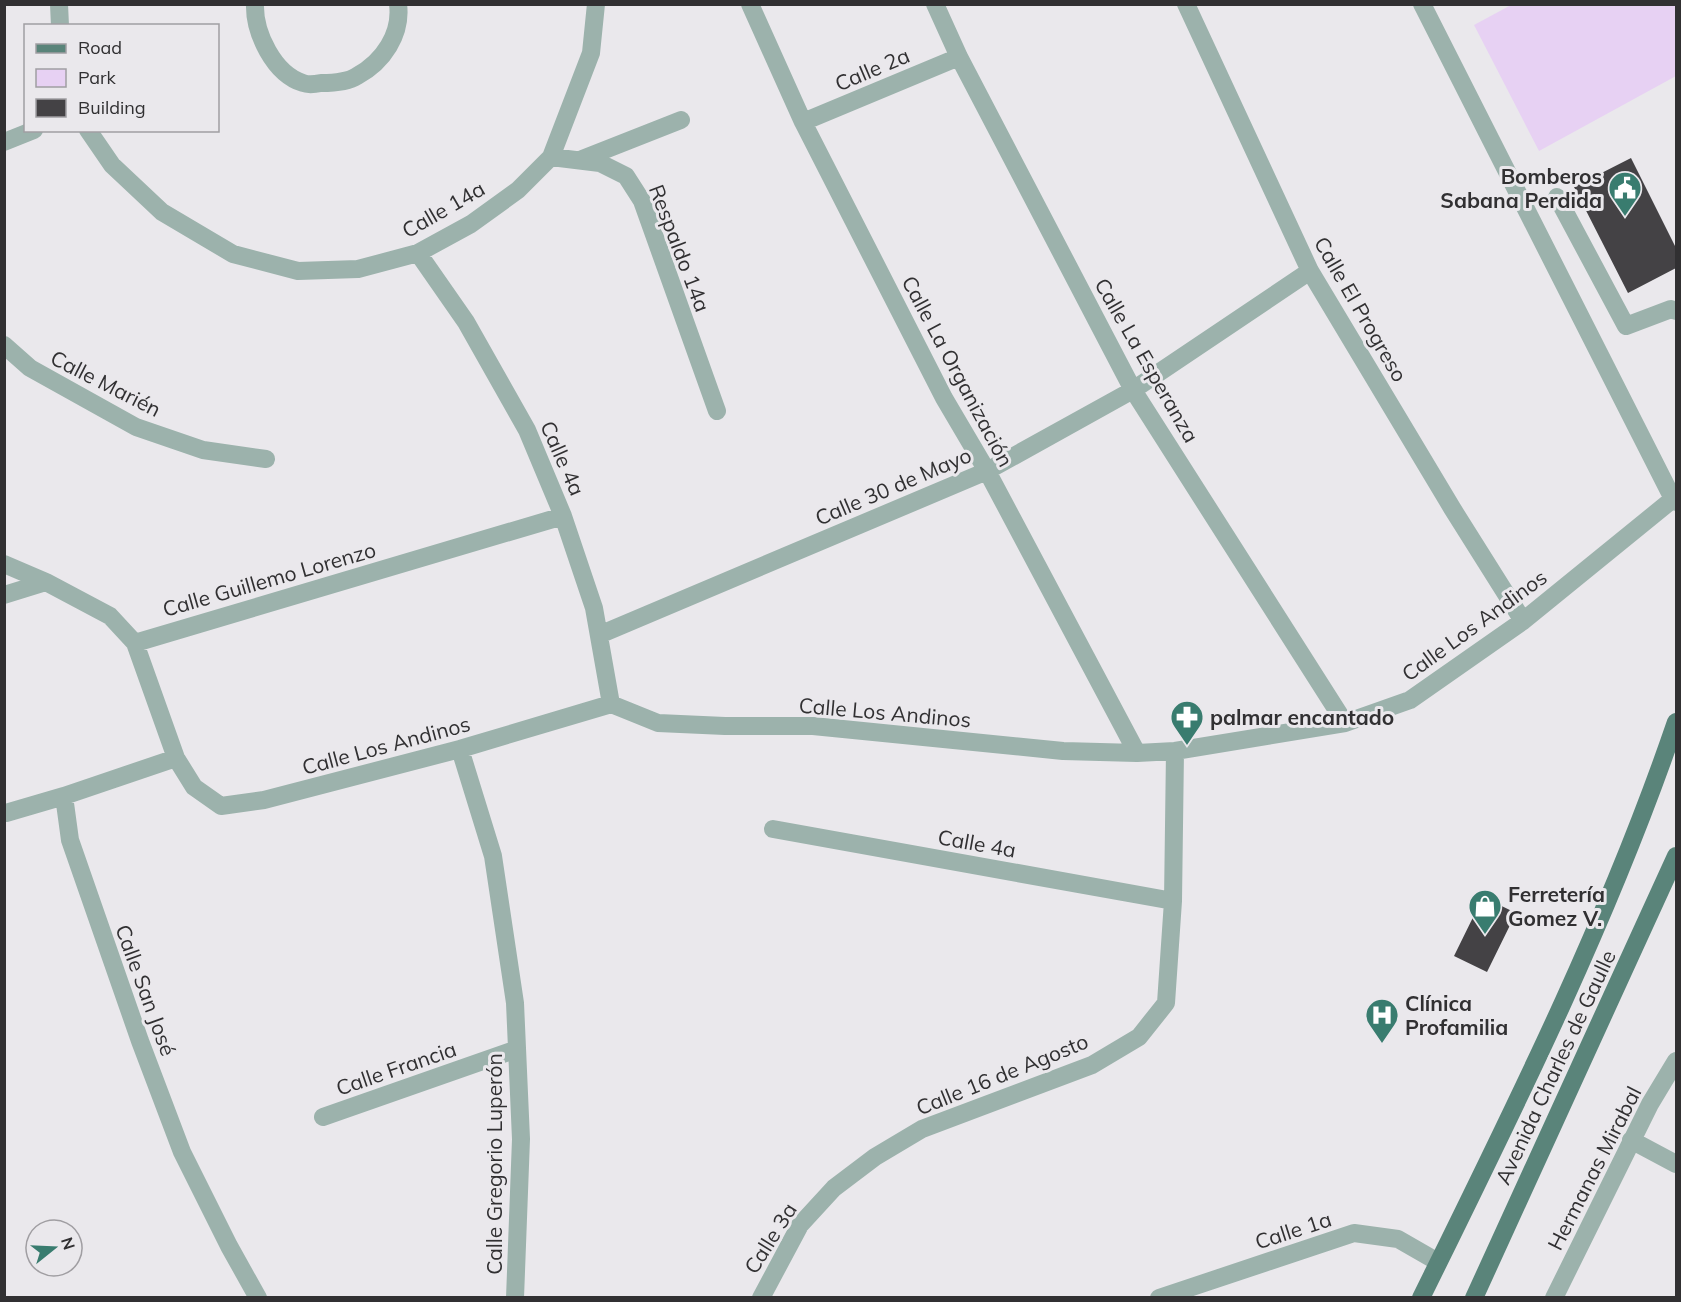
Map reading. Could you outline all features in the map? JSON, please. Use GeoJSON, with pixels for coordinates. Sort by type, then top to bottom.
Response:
{"type":"FeatureCollection","features":[{"type":"Feature","properties":{"kind":"main road","name":"Avenida Charles de Gaulle"},"geometry":{"type":"LineString","coordinates":[[1421,1298],[1539,1057],[1648,804],[1677,722]]}},
{"type":"Feature","properties":{"kind":"main road","name":"Avenida Charles de Gaulle"},"geometry":{"type":"LineString","coordinates":[[1474,1298],[1677,856]]}},
{"type":"Feature","properties":{"kind":"street"},"geometry":{"type":"LineString","coordinates":[[59,4],[60,24]]}},
{"type":"Feature","properties":{"kind":"street"},"geometry":{"type":"LineString","coordinates":[[255,4],[255,12],[265,46],[283,72],[304,84],[329,83],[356,77],[376,62],[395,38],[398,4]]}},
{"type":"Feature","properties":{"kind":"street","name":"Calle 14a"},"geometry":{"type":"LineString","coordinates":[[89,132],[112,165],[162,212],[232,254],[298,271],[358,269],[418,253],[480,217],[518,190],[551,157],[591,53],[596,4]]}},
{"type":"Feature","properties":{"kind":"street","name":"Calle La Organización"},"geometry":{"type":"LineString","coordinates":[[750,4],[803,122],[944,398],[987,471],[1137,753]]}},
{"type":"Feature","properties":{"kind":"street","name":"Calle La Esperanza"},"geometry":{"type":"LineString","coordinates":[[935,4],[959,57],[1133,390],[1345,723]]}},
{"type":"Feature","properties":{"kind":"street","name":"Calle El Progreso"},"geometry":{"type":"LineString","coordinates":[[1186,4],[1310,271],[1452,508],[1523,621]]}},
{"type":"Feature","properties":{"kind":"street"},"geometry":{"type":"LineString","coordinates":[[1422,4],[1675,501]]}},
{"type":"Feature","properties":{"kind":"street","name":"Calle 2a"},"geometry":{"type":"LineString","coordinates":[[803,122],[959,57]]}},
{"type":"Feature","properties":{"kind":"street"},"geometry":{"type":"LineString","coordinates":[[579,160],[681,120]]}},
{"type":"Feature","properties":{"kind":"street"},"geometry":{"type":"LineString","coordinates":[[4,142],[29,132]]}},
{"type":"Feature","properties":{"kind":"street","name":"Respaldo 14a"},"geometry":{"type":"LineString","coordinates":[[551,157],[600,163],[626,176],[642,201],[717,411]]}},
{"type":"Feature","properties":{"kind":"street"},"geometry":{"type":"LineString","coordinates":[[1557,197],[1626,326],[1671,309],[1677,310]]}},
{"type":"Feature","properties":{"kind":"street","name":"Calle 4a"},"geometry":{"type":"LineString","coordinates":[[418,253],[466,322],[527,430],[563,516],[594,608],[611,704]]}},
{"type":"Feature","properties":{"kind":"street","name":"Calle 30 de Mayo"},"geometry":{"type":"LineString","coordinates":[[599,634],[987,471],[1133,390],[1310,271]]}},
{"type":"Feature","properties":{"kind":"street","name":"Calle Marién"},"geometry":{"type":"LineString","coordinates":[[4,345],[30,369],[136,427],[204,450],[266,459]]}},
{"type":"Feature","properties":{"kind":"street","name":"Calle Los Andinos"},"geometry":{"type":"LineString","coordinates":[[135,643],[176,758],[194,787],[221,806],[264,800],[460,749],[611,704],[658,723],[813,726],[1063,750],[1137,753],[1175,751],[1345,723],[1410,700],[1523,621],[1675,501]]}},
{"type":"Feature","properties":{"kind":"street","name":"Calle Guillemo Lorenzo"},"geometry":{"type":"LineString","coordinates":[[135,643],[563,516]]}},
{"type":"Feature","properties":{"kind":"street"},"geometry":{"type":"LineString","coordinates":[[4,564],[46,582],[110,616],[135,643]]}},
{"type":"Feature","properties":{"kind":"street"},"geometry":{"type":"LineString","coordinates":[[4,595],[46,582]]}},
{"type":"Feature","properties":{"kind":"street","name":"Calle Gregorio Luperón"},"geometry":{"type":"LineString","coordinates":[[460,749],[493,856],[515,1004],[521,1139],[515,1298]]}},
{"type":"Feature","properties":{"kind":"street","name":"Calle 16 de Agosto"},"geometry":{"type":"LineString","coordinates":[[875,1157],[922,1129],[1092,1065],[1139,1037],[1166,1003],[1173,901],[1175,751]]}},
{"type":"Feature","properties":{"kind":"street"},"geometry":{"type":"LineString","coordinates":[[6,813],[176,758]]}},
{"type":"Feature","properties":{"kind":"street","name":"Calle San José"},"geometry":{"type":"LineString","coordinates":[[64,796],[70,840],[140,1041],[178,1141],[228,1246],[258,1298]]}},
{"type":"Feature","properties":{"kind":"street","name":"Calle 4a"},"geometry":{"type":"LineString","coordinates":[[773,829],[1173,901]]}},
{"type":"Feature","properties":{"kind":"street","name":"Calle Francia"},"geometry":{"type":"LineString","coordinates":[[323,1117],[518,1049]]}},
{"type":"Feature","properties":{"kind":"street","name":"Hermanas Mirabal"},"geometry":{"type":"LineString","coordinates":[[1554,1298],[1631,1140],[1677,1061]]}},
{"type":"Feature","properties":{"kind":"street"},"geometry":{"type":"LineString","coordinates":[[1631,1140],[1677,1164]]}},
{"type":"Feature","properties":{"kind":"street","name":"Calle 3a"},"geometry":{"type":"LineString","coordinates":[[760,1298],[800,1225],[834,1188],[875,1157]]}},
{"type":"Feature","properties":{"kind":"street","name":"Calle 1a"},"geometry":{"type":"LineString","coordinates":[[1159,1298],[1354,1233],[1398,1239],[1438,1262]]}},
{"type":"Feature","properties":{"kind":"green space"},"geometry":{"type":"Polygon","coordinates":[[[1513,4],[1676,5],[1676,76],[1539,151],[1474,25],[1513,4]]]}},
{"type":"Feature","properties":{"kind":"building","name":"Bomberos Sabana Perdida"},"geometry":{"type":"Polygon","coordinates":[[[1631,158],[1676,248],[1676,268],[1628,293],[1574,187],[1631,158]]]}},
{"type":"Feature","properties":{"kind":"building","name":"Ferretería Gomez V."},"geometry":{"type":"Polygon","coordinates":[[[1483,897],[1516,913],[1487,972],[1454,956],[1483,897]]]}},
{"type":"Feature","properties":{"kind":"place","name":"Bomberos Sabana Perdida"},"geometry":{"type":"Point","coordinates":[1625,217]}},
{"type":"Feature","properties":{"kind":"place","name":"palmar encantado"},"geometry":{"type":"Point","coordinates":[1187,746]}},
{"type":"Feature","properties":{"kind":"place","name":"Ferretería Gomez V."},"geometry":{"type":"Point","coordinates":[1485,935]}},
{"type":"Feature","properties":{"kind":"place","name":"Clínica Profamilia"},"geometry":{"type":"Point","coordinates":[1382,1044]}}]}
